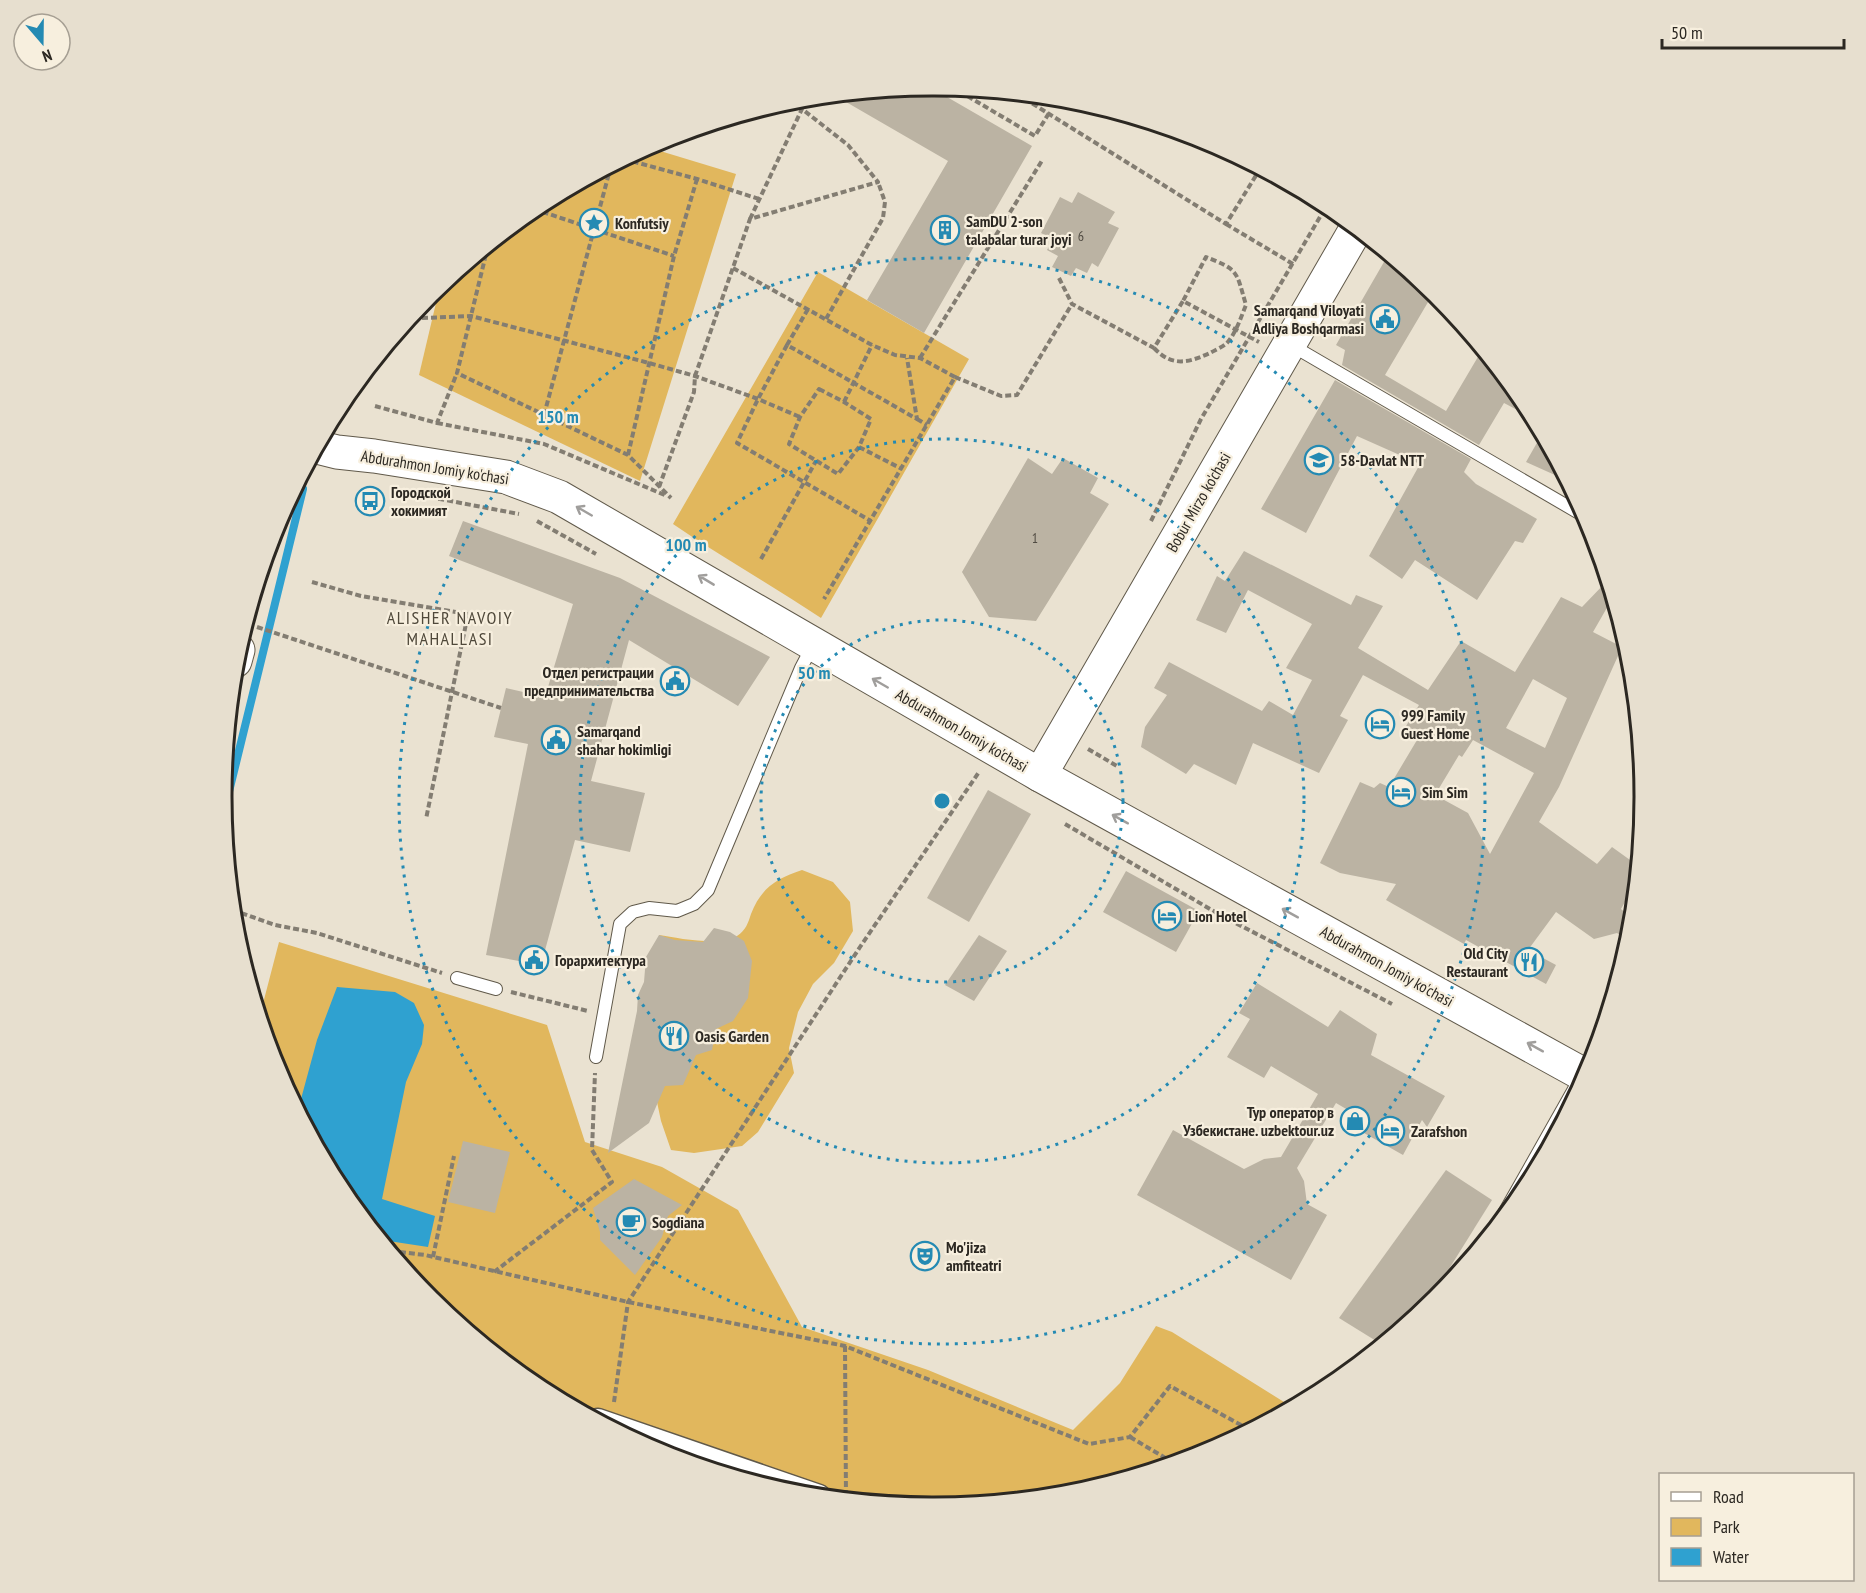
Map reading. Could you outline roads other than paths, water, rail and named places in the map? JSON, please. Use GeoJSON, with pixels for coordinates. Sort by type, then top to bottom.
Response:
{"type":"FeatureCollection","features":[{"type":"Feature","properties":{"kind":"main road","name":"Bobur Mirzo ko'chasi"},"geometry":{"type":"LineString","coordinates":[[1040,775],[1352,236]]}},
{"type":"Feature","properties":{"kind":"main road","name":"Abdurahmon Jomiy ko'chasi"},"geometry":{"type":"LineString","coordinates":[[325,449],[506,477],[560,496],[994,749],[1577,1071]]}},
{"type":"Feature","properties":{"kind":"street"},"geometry":{"type":"LineString","coordinates":[[653,1439],[754,1473]]}},
{"type":"Feature","properties":{"kind":"lane"},"geometry":{"type":"LineString","coordinates":[[1286,350],[1571,509]]}},
{"type":"Feature","properties":{"kind":"lane"},"geometry":{"type":"LineString","coordinates":[[596,1057],[620,924],[633,912],[649,908],[677,911],[694,904],[708,890],[801,668],[814,644]]}},
{"type":"Feature","properties":{"kind":"lane"},"geometry":{"type":"LineString","coordinates":[[457,978],[496,989]]}},
{"type":"Feature","properties":{"kind":"water"},"geometry":{"type":"Polygon","coordinates":[[[337,987],[395,992],[414,1003],[424,1025],[422,1044],[406,1082],[382,1199],[435,1216],[428,1247],[392,1242],[351,1186],[326,1147],[301,1098],[317,1040],[337,987]]]}},
{"type":"Feature","properties":{"kind":"waterway"},"geometry":{"type":"LineString","coordinates":[[233,776],[302,494]]}},
{"type":"Feature","properties":{"kind":"place","name":"Konfutsiy"},"geometry":{"type":"Point","coordinates":[594,223]}},
{"type":"Feature","properties":{"kind":"place","name":"SamDU 2-son talabalar turar joyi"},"geometry":{"type":"Point","coordinates":[945,230]}},
{"type":"Feature","properties":{"kind":"place","name":"Samarqand Viloyati Adliya Boshqarmasi"},"geometry":{"type":"Point","coordinates":[1385,319]}},
{"type":"Feature","properties":{"kind":"place","name":"58-Davlat NTT"},"geometry":{"type":"Point","coordinates":[1319,460]}},
{"type":"Feature","properties":{"kind":"place","name":"Городской хокимият"},"geometry":{"type":"Point","coordinates":[370,501]}},
{"type":"Feature","properties":{"kind":"place","name":"Отдел регистрации предпринимательства"},"geometry":{"type":"Point","coordinates":[675,681]}},
{"type":"Feature","properties":{"kind":"place","name":"999 Family Guest Home"},"geometry":{"type":"Point","coordinates":[1380,724]}},
{"type":"Feature","properties":{"kind":"place","name":"Samarqand shahar hokimligi"},"geometry":{"type":"Point","coordinates":[556,740]}},
{"type":"Feature","properties":{"kind":"place","name":"Sim Sim"},"geometry":{"type":"Point","coordinates":[1401,792]}},
{"type":"Feature","properties":{"kind":"place","name":"Lion Hotel"},"geometry":{"type":"Point","coordinates":[1167,916]}},
{"type":"Feature","properties":{"kind":"place","name":"Горархитектура"},"geometry":{"type":"Point","coordinates":[534,960]}},
{"type":"Feature","properties":{"kind":"place","name":"Old City Restaurant"},"geometry":{"type":"Point","coordinates":[1529,962]}},
{"type":"Feature","properties":{"kind":"place","name":"Oasis Garden"},"geometry":{"type":"Point","coordinates":[674,1036]}},
{"type":"Feature","properties":{"kind":"place","name":"Тур оператор в Узбекистане. uzbektour.uz"},"geometry":{"type":"Point","coordinates":[1355,1121]}},
{"type":"Feature","properties":{"kind":"place","name":"Zarafshon"},"geometry":{"type":"Point","coordinates":[1390,1131]}},
{"type":"Feature","properties":{"kind":"place","name":"Sogdiana"},"geometry":{"type":"Point","coordinates":[631,1222]}},
{"type":"Feature","properties":{"kind":"place","name":"Mo'jiza amfiteatri"},"geometry":{"type":"Point","coordinates":[925,1256]}},
{"type":"Feature","properties":{"kind":"district","name":"ALISHER NAVOIY MAHALLASI"},"geometry":{"type":"Point","coordinates":[450,628]}}]}
